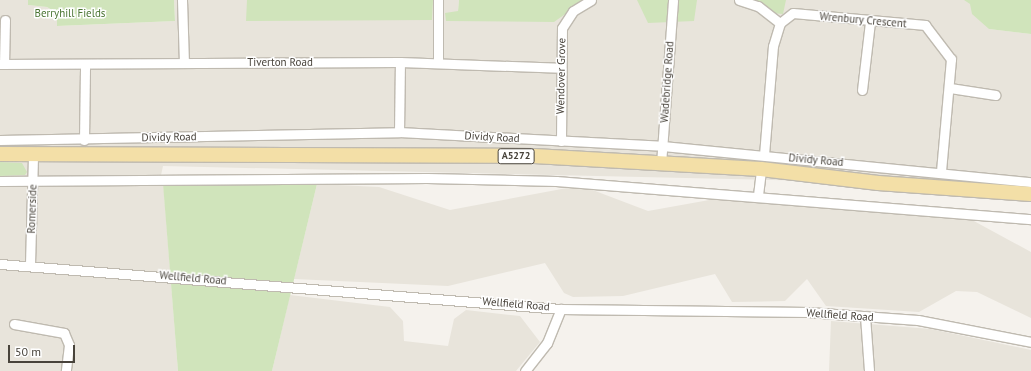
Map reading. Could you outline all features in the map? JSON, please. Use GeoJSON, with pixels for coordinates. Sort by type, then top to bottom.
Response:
{"type":"FeatureCollection","features":[{"type":"Feature","properties":{"kind":"main road","name":"Dividy Road"},"geometry":{"type":"LineString","coordinates":[[0,154],[534,156],[661,164],[762,162],[878,183],[1031,194]]}},
{"type":"Feature","properties":{"kind":"street"},"geometry":{"type":"LineString","coordinates":[[182,0],[184,62]]}},
{"type":"Feature","properties":{"kind":"street"},"geometry":{"type":"LineString","coordinates":[[438,0],[438,62]]}},
{"type":"Feature","properties":{"kind":"street","name":"Wendover Grove"},"geometry":{"type":"LineString","coordinates":[[560,141],[560,68],[564,52],[562,28],[572,11],[591,0]]}},
{"type":"Feature","properties":{"kind":"street","name":"Wadebridge Road"},"geometry":{"type":"LineString","coordinates":[[661,164],[673,0]]}},
{"type":"Feature","properties":{"kind":"street"},"geometry":{"type":"LineString","coordinates":[[739,0],[758,6],[780,23],[773,46],[758,195]]}},
{"type":"Feature","properties":{"kind":"street","name":"Wrenbury Crescent"},"geometry":{"type":"LineString","coordinates":[[780,23],[794,13],[870,22],[925,25],[949,53],[950,88],[941,172]]}},
{"type":"Feature","properties":{"kind":"street"},"geometry":{"type":"LineString","coordinates":[[2,64],[6,20]]}},
{"type":"Feature","properties":{"kind":"street"},"geometry":{"type":"LineString","coordinates":[[862,90],[870,22]]}},
{"type":"Feature","properties":{"kind":"street","name":"Tiverton Road"},"geometry":{"type":"LineString","coordinates":[[2,64],[85,65],[184,62],[438,62],[560,68]]}},
{"type":"Feature","properties":{"kind":"street"},"geometry":{"type":"LineString","coordinates":[[399,132],[400,62]]}},
{"type":"Feature","properties":{"kind":"street"},"geometry":{"type":"LineString","coordinates":[[84,140],[85,65]]}},
{"type":"Feature","properties":{"kind":"street"},"geometry":{"type":"LineString","coordinates":[[950,88],[995,95]]}},
{"type":"Feature","properties":{"kind":"street","name":"Dividy Road"},"geometry":{"type":"LineString","coordinates":[[0,140],[84,140],[399,132],[662,146],[762,162],[941,172],[1031,182]]}},
{"type":"Feature","properties":{"kind":"street","name":"Romerside"},"geometry":{"type":"LineString","coordinates":[[30,264],[33,154]]}},
{"type":"Feature","properties":{"kind":"street"},"geometry":{"type":"LineString","coordinates":[[0,181],[443,179],[556,181],[758,195],[1031,219]]}},
{"type":"Feature","properties":{"kind":"street","name":"Wellfield Road"},"geometry":{"type":"LineString","coordinates":[[0,264],[30,264],[561,308],[808,312],[918,320],[1031,342]]}},
{"type":"Feature","properties":{"kind":"street"},"geometry":{"type":"LineString","coordinates":[[526,371],[547,343],[561,308]]}},
{"type":"Feature","properties":{"kind":"street"},"geometry":{"type":"LineString","coordinates":[[865,316],[869,371]]}},
{"type":"Feature","properties":{"kind":"street"},"geometry":{"type":"LineString","coordinates":[[14,324],[64,333],[69,345],[66,371]]}},
{"type":"Feature","properties":{"kind":"shaded area"},"geometry":{"type":"Polygon","coordinates":[[[0,0],[28,0],[28,5],[47,7],[57,13],[58,26],[175,21],[174,0],[459,0],[458,11],[585,0],[983,0],[989,29],[1031,34],[1031,186],[163,166],[160,180],[163,180],[178,371],[0,371],[0,0]]]}},
{"type":"Feature","properties":{"kind":"shaded area"},"geometry":{"type":"Polygon","coordinates":[[[317,184],[379,187],[450,210],[567,188],[590,189],[648,211],[726,197],[972,220],[1031,252],[1031,318],[977,292],[956,291],[919,312],[826,306],[807,279],[785,301],[732,302],[715,274],[623,296],[573,297],[564,293],[545,263],[448,286],[294,279],[317,184]]]}},
{"type":"Feature","properties":{"kind":"shaded area"},"geometry":{"type":"Polygon","coordinates":[[[290,295],[390,307],[403,321],[404,341],[448,346],[454,319],[466,310],[520,316],[540,342],[516,371],[272,371],[290,295]]]}},
{"type":"Feature","properties":{"kind":"shaded area"},"geometry":{"type":"Polygon","coordinates":[[[831,321],[931,329],[1031,350],[1031,371],[829,371],[831,321]]]}},
{"type":"Feature","properties":{"kind":"green space","name":"Berryhill Fields"},"geometry":{"type":"Polygon","coordinates":[[[28,0],[174,0],[175,21],[57,26],[57,13],[47,7],[28,5],[28,0]]]}},
{"type":"Feature","properties":{"kind":"green space"},"geometry":{"type":"Polygon","coordinates":[[[247,0],[433,0],[432,20],[246,21],[247,0]]]}},
{"type":"Feature","properties":{"kind":"green space"},"geometry":{"type":"Polygon","coordinates":[[[459,0],[585,0],[554,22],[446,21],[445,13],[458,11],[459,0]]]}},
{"type":"Feature","properties":{"kind":"green space"},"geometry":{"type":"Polygon","coordinates":[[[637,0],[697,0],[694,21],[648,23],[637,0]]]}},
{"type":"Feature","properties":{"kind":"green space"},"geometry":{"type":"Polygon","coordinates":[[[756,0],[786,0],[783,14],[771,13],[756,0]]]}},
{"type":"Feature","properties":{"kind":"green space"},"geometry":{"type":"Polygon","coordinates":[[[964,0],[1031,0],[1031,34],[989,29],[972,14],[970,4],[964,0]]]}},
{"type":"Feature","properties":{"kind":"green space"},"geometry":{"type":"Polygon","coordinates":[[[0,162],[22,163],[27,172],[25,175],[0,176],[0,162]]]}},
{"type":"Feature","properties":{"kind":"green space"},"geometry":{"type":"Polygon","coordinates":[[[163,184],[317,184],[272,371],[178,371],[163,184]]]}}]}
